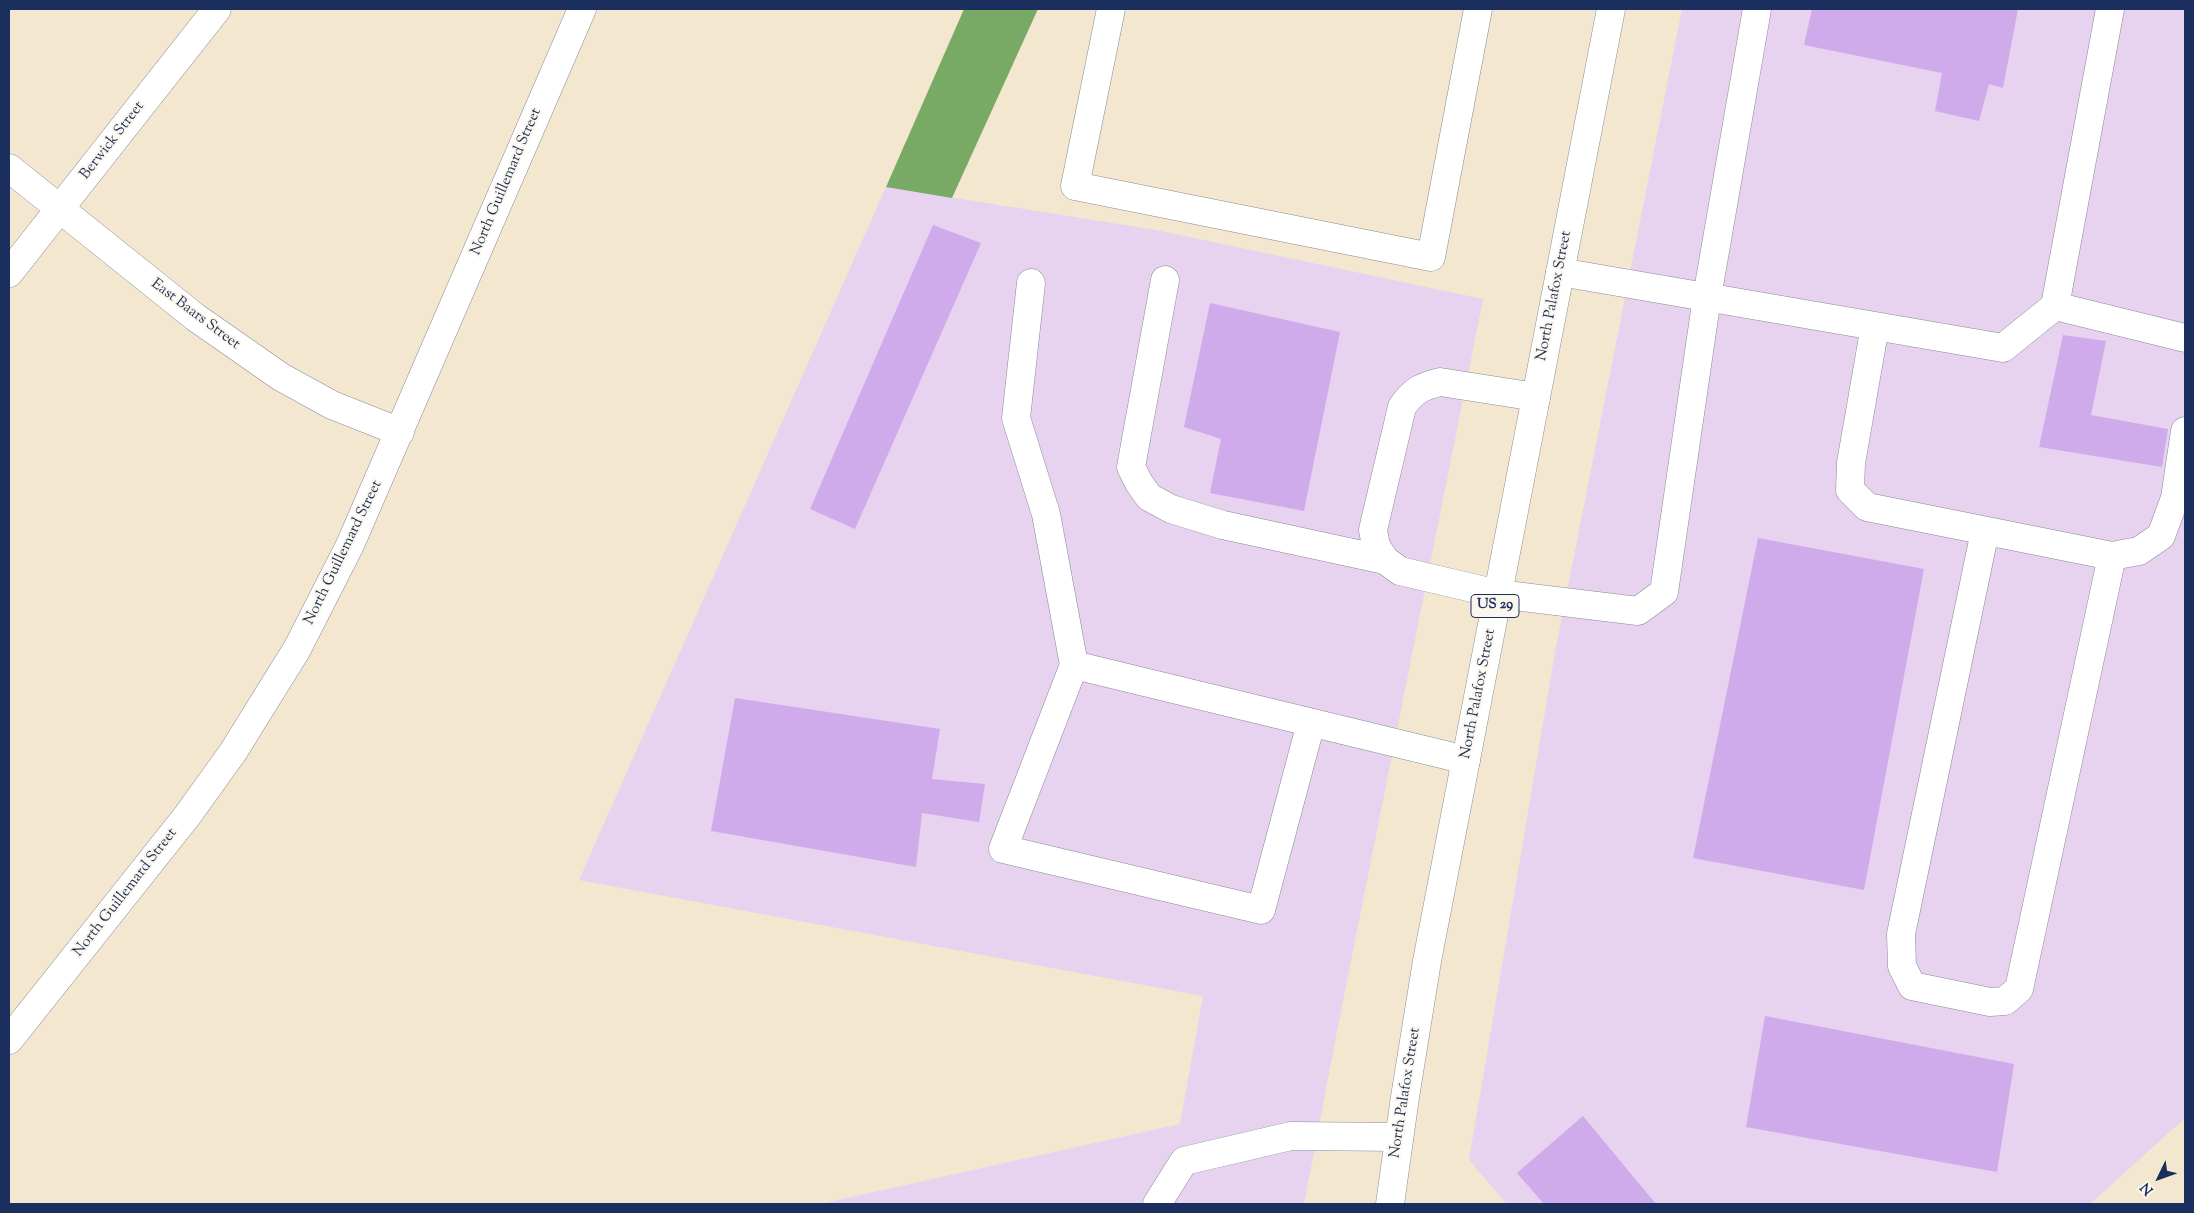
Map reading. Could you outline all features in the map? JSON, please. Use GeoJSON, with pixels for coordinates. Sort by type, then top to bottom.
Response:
{"type":"FeatureCollection","features":[{"type":"Feature","properties":{"kind":"street","name":"Berwick Street"},"geometry":{"type":"LineString","coordinates":[[9,273],[217,9]]}},
{"type":"Feature","properties":{"kind":"street","name":"North Guillemard Street"},"geometry":{"type":"LineString","coordinates":[[9,1040],[187,816],[233,752],[302,640],[350,545],[582,9]]}},
{"type":"Feature","properties":{"kind":"street"},"geometry":{"type":"LineString","coordinates":[[1111,9],[1074,186],[1431,257],[1478,9]]}},
{"type":"Feature","properties":{"kind":"street","name":"North Palafox Street"},"geometry":{"type":"LineString","coordinates":[[1390,1204],[1427,961],[1611,9]]}},
{"type":"Feature","properties":{"kind":"street"},"geometry":{"type":"LineString","coordinates":[[1536,397],[1440,382],[1425,386],[1411,394],[1402,407],[1373,530],[1376,546],[1385,560],[1400,572],[1498,594],[1638,611],[1664,592],[1707,297],[1758,9]]}},
{"type":"Feature","properties":{"kind":"street"},"geometry":{"type":"LineString","coordinates":[[1560,272],[2003,348],[2055,306],[2110,9]]}},
{"type":"Feature","properties":{"kind":"street","name":"East Baars Street"},"geometry":{"type":"LineString","coordinates":[[9,168],[195,317],[281,377],[332,405],[400,432]]}},
{"type":"Feature","properties":{"kind":"street"},"geometry":{"type":"LineString","coordinates":[[1165,280],[1131,467],[1149,497],[1171,509],[1223,526],[1385,560]]}},
{"type":"Feature","properties":{"kind":"street"},"geometry":{"type":"LineString","coordinates":[[1031,283],[1016,418],[1046,514],[1074,665],[1003,849],[1261,910],[1311,722]]}},
{"type":"Feature","properties":{"kind":"street"},"geometry":{"type":"LineString","coordinates":[[2055,306],[2185,338]]}},
{"type":"Feature","properties":{"kind":"street"},"geometry":{"type":"LineString","coordinates":[[1875,326],[1851,463],[1850,490],[1867,507],[2112,556],[2139,551],[2161,536],[2175,498],[2185,431]]}},
{"type":"Feature","properties":{"kind":"street"},"geometry":{"type":"LineString","coordinates":[[1984,531],[1901,934],[1902,966],[1912,986],[1990,1002],[2005,1001],[2019,989],[2112,556]]}},
{"type":"Feature","properties":{"kind":"street"},"geometry":{"type":"LineString","coordinates":[[1074,665],[1466,760]]}},
{"type":"Feature","properties":{"kind":"street"},"geometry":{"type":"LineString","coordinates":[[1157,1204],[1184,1162],[1291,1136],[1399,1136]]}},
{"type":"Feature","properties":{"kind":"shaded area"},"geometry":{"type":"Polygon","coordinates":[[[1682,9],[2185,9],[2185,1118],[2090,1204],[1507,1204],[1469,1160],[1556,647],[1682,9]]]}},
{"type":"Feature","properties":{"kind":"shaded area"},"geometry":{"type":"Polygon","coordinates":[[[886,187],[1156,230],[1483,299],[1304,1204],[820,1204],[1180,1124],[1203,996],[579,880],[886,187]]]}},
{"type":"Feature","properties":{"kind":"green space"},"geometry":{"type":"Polygon","coordinates":[[[964,9],[1038,9],[952,198],[886,187],[964,9]]]}},
{"type":"Feature","properties":{"kind":"building"},"geometry":{"type":"Polygon","coordinates":[[[1812,9],[2018,9],[2003,88],[1989,84],[1979,121],[1935,111],[1942,73],[1804,45],[1812,9]]]}},
{"type":"Feature","properties":{"kind":"building"},"geometry":{"type":"Polygon","coordinates":[[[933,225],[981,243],[855,529],[810,509],[933,225]]]}},
{"type":"Feature","properties":{"kind":"building"},"geometry":{"type":"Polygon","coordinates":[[[1210,303],[1340,332],[1304,511],[1210,493],[1221,439],[1184,427],[1210,303]]]}},
{"type":"Feature","properties":{"kind":"building"},"geometry":{"type":"Polygon","coordinates":[[[2063,335],[2106,341],[2091,415],[2168,429],[2162,467],[2039,447],[2063,335]]]}},
{"type":"Feature","properties":{"kind":"building"},"geometry":{"type":"Polygon","coordinates":[[[1758,538],[1924,569],[1864,890],[1693,858],[1758,538]]]}},
{"type":"Feature","properties":{"kind":"building"},"geometry":{"type":"Polygon","coordinates":[[[735,698],[940,729],[932,779],[985,784],[979,822],[922,813],[916,867],[711,831],[735,698]]]}},
{"type":"Feature","properties":{"kind":"building"},"geometry":{"type":"Polygon","coordinates":[[[1765,1016],[2014,1064],[1997,1172],[1746,1127],[1765,1016]]]}},
{"type":"Feature","properties":{"kind":"building"},"geometry":{"type":"Polygon","coordinates":[[[1583,1116],[1656,1204],[1544,1204],[1517,1173],[1583,1116]]]}}]}
